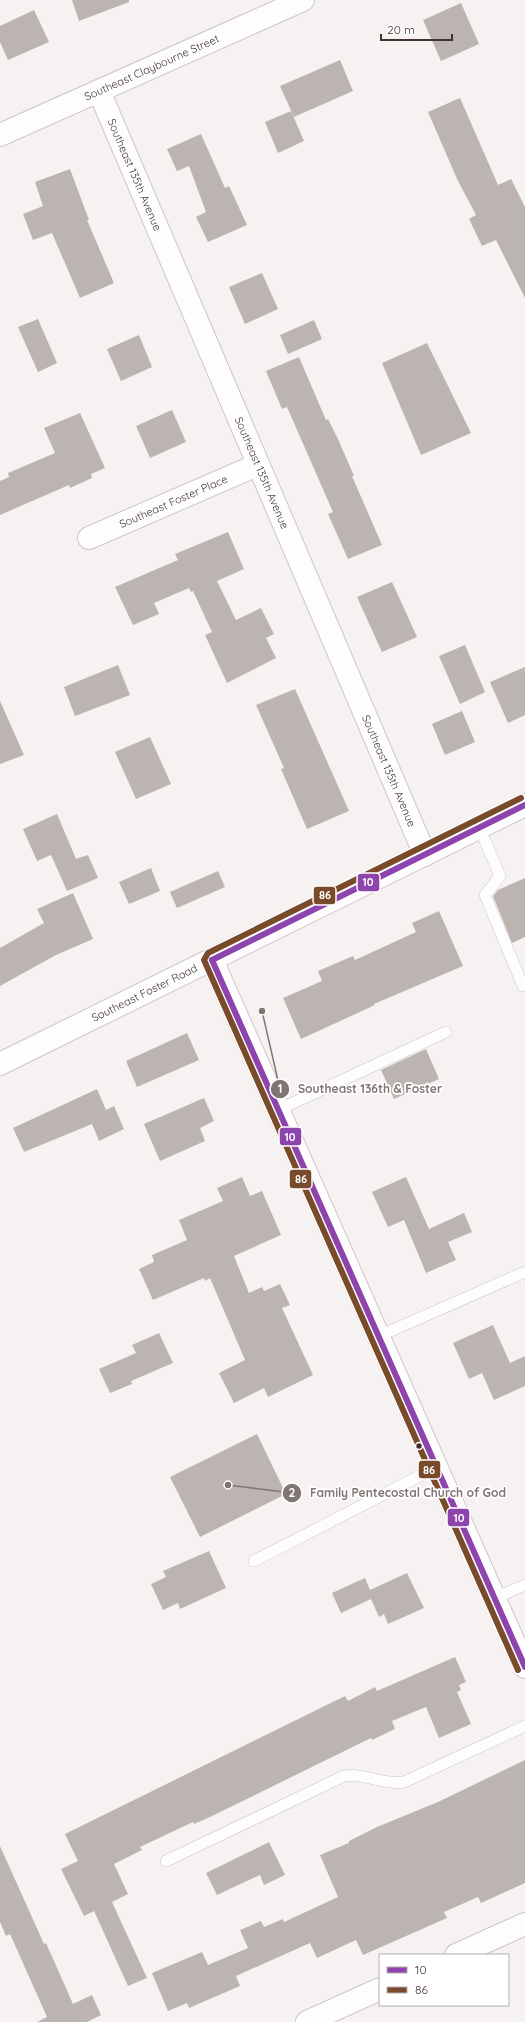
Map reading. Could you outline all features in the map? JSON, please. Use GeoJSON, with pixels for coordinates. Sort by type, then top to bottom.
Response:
{"type":"FeatureCollection","features":[{"type":"Feature","properties":{"kind":"street","name":"Southeast Claybourne Street"},"geometry":{"type":"LineString","coordinates":[[0,135],[303,0]]}},
{"type":"Feature","properties":{"kind":"street","name":"Southeast 135th Avenue"},"geometry":{"type":"LineString","coordinates":[[99,92],[425,855]]}},
{"type":"Feature","properties":{"kind":"street","name":"Southeast Foster Place"},"geometry":{"type":"LineString","coordinates":[[89,538],[257,464]]}},
{"type":"Feature","properties":{"kind":"street","name":"Southeast Foster Road"},"geometry":{"type":"LineString","coordinates":[[0,1064],[480,829],[525,805]]}},
{"type":"Feature","properties":{"kind":"street"},"geometry":{"type":"LineString","coordinates":[[212,960],[525,1667]]}},
{"type":"Feature","properties":{"kind":"street"},"geometry":{"type":"LineString","coordinates":[[458,1954],[525,1924]]}},
{"type":"Feature","properties":{"kind":"street"},"geometry":{"type":"LineString","coordinates":[[307,2022],[379,1989]]}},
{"type":"Feature","properties":{"kind":"lane"},"geometry":{"type":"LineString","coordinates":[[480,829],[500,876],[485,895],[523,986]]}},
{"type":"Feature","properties":{"kind":"lane"},"geometry":{"type":"LineString","coordinates":[[278,1110],[446,1032]]}},
{"type":"Feature","properties":{"kind":"lane"},"geometry":{"type":"LineString","coordinates":[[379,1336],[525,1272]]}},
{"type":"Feature","properties":{"kind":"lane"},"geometry":{"type":"LineString","coordinates":[[254,1561],[437,1467]]}},
{"type":"Feature","properties":{"kind":"lane"},"geometry":{"type":"LineString","coordinates":[[495,1598],[525,1585]]}},
{"type":"Feature","properties":{"kind":"lane"},"geometry":{"type":"LineString","coordinates":[[166,1861],[344,1776],[356,1774],[391,1784],[404,1782],[525,1726]]}},
{"type":"Feature","properties":{"kind":"building"},"geometry":{"type":"Polygon","coordinates":[[[72,0],[129,0],[129,2],[79,21],[72,0]]]}},
{"type":"Feature","properties":{"kind":"building"},"geometry":{"type":"Polygon","coordinates":[[[461,3],[479,44],[441,61],[423,20],[461,3]]]}},
{"type":"Feature","properties":{"kind":"building"},"geometry":{"type":"Polygon","coordinates":[[[34,10],[49,42],[8,60],[0,42],[0,26],[34,10]]]}},
{"type":"Feature","properties":{"kind":"building"},"geometry":{"type":"Polygon","coordinates":[[[340,60],[353,91],[294,117],[280,86],[340,60]]]}},
{"type":"Feature","properties":{"kind":"building"},"geometry":{"type":"Polygon","coordinates":[[[460,98],[498,185],[511,179],[525,207],[525,298],[496,240],[482,246],[469,219],[476,215],[458,181],[428,112],[460,98]]]}},
{"type":"Feature","properties":{"kind":"building"},"geometry":{"type":"Polygon","coordinates":[[[291,111],[304,141],[278,153],[265,122],[291,111]]]}},
{"type":"Feature","properties":{"kind":"building"},"geometry":{"type":"Polygon","coordinates":[[[201,134],[225,188],[229,186],[247,225],[208,242],[196,217],[206,212],[189,166],[177,171],[167,149],[201,134]]]}},
{"type":"Feature","properties":{"kind":"building"},"geometry":{"type":"Polygon","coordinates":[[[70,169],[89,220],[87,220],[114,283],[80,298],[52,233],[33,240],[23,214],[43,206],[35,182],[70,169]]]}},
{"type":"Feature","properties":{"kind":"building"},"geometry":{"type":"Polygon","coordinates":[[[262,273],[278,309],[245,324],[229,287],[262,273]]]}},
{"type":"Feature","properties":{"kind":"building"},"geometry":{"type":"Polygon","coordinates":[[[38,319],[57,363],[38,372],[18,327],[38,319]]]}},
{"type":"Feature","properties":{"kind":"building"},"geometry":{"type":"Polygon","coordinates":[[[314,320],[322,339],[288,354],[280,335],[314,320]]]}},
{"type":"Feature","properties":{"kind":"building"},"geometry":{"type":"Polygon","coordinates":[[[139,335],[152,367],[121,381],[107,349],[139,335]]]}},
{"type":"Feature","properties":{"kind":"building"},"geometry":{"type":"Polygon","coordinates":[[[427,343],[471,433],[421,455],[382,363],[427,343]]]}},
{"type":"Feature","properties":{"kind":"building"},"geometry":{"type":"Polygon","coordinates":[[[299,357],[326,420],[328,419],[338,439],[354,476],[352,476],[382,545],[348,559],[328,514],[333,512],[287,407],[282,409],[266,371],[299,357]]]}},
{"type":"Feature","properties":{"kind":"building"},"geometry":{"type":"Polygon","coordinates":[[[172,410],[186,442],[150,458],[136,426],[172,410]]]}},
{"type":"Feature","properties":{"kind":"building"},"geometry":{"type":"Polygon","coordinates":[[[80,413],[105,468],[91,474],[92,478],[70,488],[69,485],[0,515],[0,481],[9,477],[8,473],[55,453],[44,428],[80,413]]]}},
{"type":"Feature","properties":{"kind":"building"},"geometry":{"type":"Polygon","coordinates":[[[228,532],[244,569],[217,581],[236,620],[261,608],[274,634],[266,638],[276,658],[227,683],[205,635],[212,632],[193,591],[191,592],[189,588],[154,603],[159,614],[133,625],[115,587],[178,560],[175,554],[228,532]]]}},
{"type":"Feature","properties":{"kind":"building"},"geometry":{"type":"Polygon","coordinates":[[[392,582],[417,637],[382,652],[357,597],[392,582]]]}},
{"type":"Feature","properties":{"kind":"building"},"geometry":{"type":"Polygon","coordinates":[[[465,645],[485,692],[460,704],[439,656],[465,645]]]}},
{"type":"Feature","properties":{"kind":"building"},"geometry":{"type":"Polygon","coordinates":[[[118,665],[130,695],[75,716],[64,687],[118,665]]]}},
{"type":"Feature","properties":{"kind":"building"},"geometry":{"type":"Polygon","coordinates":[[[525,667],[525,715],[508,723],[490,682],[525,667]]]}},
{"type":"Feature","properties":{"kind":"building"},"geometry":{"type":"Polygon","coordinates":[[[295,689],[349,811],[307,829],[281,769],[284,768],[256,705],[295,689]]]}},
{"type":"Feature","properties":{"kind":"building"},"geometry":{"type":"Polygon","coordinates":[[[0,701],[24,755],[0,764],[0,701]]]}},
{"type":"Feature","properties":{"kind":"building"},"geometry":{"type":"Polygon","coordinates":[[[462,711],[475,742],[445,755],[432,724],[462,711]]]}},
{"type":"Feature","properties":{"kind":"building"},"geometry":{"type":"Polygon","coordinates":[[[150,737],[171,784],[136,799],[115,752],[150,737]]]}},
{"type":"Feature","properties":{"kind":"building"},"geometry":{"type":"Polygon","coordinates":[[[57,814],[76,859],[88,855],[98,878],[67,891],[51,855],[37,861],[23,829],[57,814]]]}},
{"type":"Feature","properties":{"kind":"building"},"geometry":{"type":"Polygon","coordinates":[[[151,868],[160,891],[129,904],[119,882],[151,868]]]}},
{"type":"Feature","properties":{"kind":"building"},"geometry":{"type":"Polygon","coordinates":[[[218,871],[225,887],[177,908],[170,892],[218,871]]]}},
{"type":"Feature","properties":{"kind":"building"},"geometry":{"type":"Polygon","coordinates":[[[525,878],[525,937],[512,943],[493,896],[498,890],[525,878]]]}},
{"type":"Feature","properties":{"kind":"building"},"geometry":{"type":"Polygon","coordinates":[[[73,893],[93,939],[56,955],[0,986],[0,948],[44,923],[37,909],[73,893]]]}},
{"type":"Feature","properties":{"kind":"building"},"geometry":{"type":"Polygon","coordinates":[[[439,911],[463,966],[374,1004],[375,1005],[301,1039],[283,998],[322,981],[318,971],[353,956],[355,960],[416,932],[412,923],[439,911]]]}},
{"type":"Feature","properties":{"kind":"building"},"geometry":{"type":"Polygon","coordinates":[[[187,1033],[199,1060],[137,1087],[126,1061],[187,1033]]]}},
{"type":"Feature","properties":{"kind":"building"},"geometry":{"type":"Polygon","coordinates":[[[426,1049],[439,1079],[394,1099],[381,1070],[426,1049]]]}},
{"type":"Feature","properties":{"kind":"building"},"geometry":{"type":"Polygon","coordinates":[[[97,1089],[106,1110],[114,1106],[124,1129],[99,1141],[92,1124],[24,1152],[13,1128],[97,1089]]]}},
{"type":"Feature","properties":{"kind":"building"},"geometry":{"type":"Polygon","coordinates":[[[204,1098],[214,1121],[200,1128],[205,1141],[160,1161],[144,1124],[204,1098]]]}},
{"type":"Feature","properties":{"kind":"building"},"geometry":{"type":"Polygon","coordinates":[[[242,1177],[250,1196],[262,1191],[281,1235],[234,1256],[249,1293],[262,1287],[264,1291],[280,1284],[290,1305],[282,1308],[313,1375],[268,1397],[264,1388],[234,1403],[219,1373],[245,1360],[210,1278],[205,1281],[204,1278],[153,1300],[139,1269],[154,1262],[152,1255],[187,1240],[179,1220],[223,1201],[217,1188],[242,1177]]]}},
{"type":"Feature","properties":{"kind":"building"},"geometry":{"type":"Polygon","coordinates":[[[406,1177],[429,1229],[464,1213],[472,1232],[448,1242],[456,1260],[426,1273],[404,1220],[388,1227],[372,1192],[406,1177]]]}},
{"type":"Feature","properties":{"kind":"building"},"geometry":{"type":"Polygon","coordinates":[[[493,1325],[510,1363],[525,1356],[525,1386],[494,1400],[482,1373],[469,1379],[453,1343],[493,1325]]]}},
{"type":"Feature","properties":{"kind":"building"},"geometry":{"type":"Polygon","coordinates":[[[159,1333],[173,1363],[131,1381],[132,1384],[110,1393],[99,1369],[136,1353],[132,1345],[159,1333]]]}},
{"type":"Feature","properties":{"kind":"building"},"geometry":{"type":"Polygon","coordinates":[[[257,1434],[286,1494],[200,1537],[170,1477],[257,1434]]]}},
{"type":"Feature","properties":{"kind":"building"},"geometry":{"type":"Polygon","coordinates":[[[209,1551],[226,1588],[180,1609],[178,1603],[163,1610],[151,1584],[166,1577],[163,1571],[209,1551]]]}},
{"type":"Feature","properties":{"kind":"building"},"geometry":{"type":"Polygon","coordinates":[[[407,1573],[424,1608],[388,1624],[384,1614],[379,1617],[371,1599],[341,1613],[332,1593],[365,1578],[370,1590],[407,1573]]]}},
{"type":"Feature","properties":{"kind":"building"},"geometry":{"type":"Polygon","coordinates":[[[455,1657],[466,1682],[459,1685],[461,1690],[457,1692],[471,1724],[439,1738],[426,1707],[392,1721],[395,1729],[372,1740],[371,1738],[210,1817],[194,1824],[193,1822],[140,1847],[142,1850],[114,1864],[128,1894],[112,1902],[147,1978],[128,1986],[94,1911],[84,1916],[61,1869],[78,1861],[65,1834],[345,1696],[348,1701],[375,1687],[377,1691],[455,1657]]]}},
{"type":"Feature","properties":{"kind":"building"},"geometry":{"type":"Polygon","coordinates":[[[525,1760],[525,1883],[481,1903],[478,1897],[444,1912],[447,1918],[363,1955],[356,1940],[317,1958],[310,1943],[236,1976],[240,1986],[189,2008],[187,2003],[168,2011],[152,1973],[202,1952],[208,1965],[248,1948],[240,1930],[261,1921],[264,1927],[283,1919],[284,1922],[338,1897],[320,1855],[349,1843],[349,1841],[377,1827],[438,1802],[525,1760]]]}},
{"type":"Feature","properties":{"kind":"building"},"geometry":{"type":"Polygon","coordinates":[[[269,1842],[285,1875],[264,1885],[260,1875],[217,1895],[206,1873],[269,1842]]]}},
{"type":"Feature","properties":{"kind":"building"},"geometry":{"type":"Polygon","coordinates":[[[0,1846],[73,2004],[92,1995],[101,2015],[87,2022],[37,2022],[47,2017],[10,1934],[6,1936],[0,1922],[0,1846]]]}},
{"type":"Feature","properties":{"kind":"transit line","name":"86"},"geometry":{"type":"LineString","coordinates":[[518,1670],[204,960],[208,953],[521,798]]}},
{"type":"Feature","properties":{"kind":"transit line","name":"10"},"geometry":{"type":"LineString","coordinates":[[212,960],[525,805]]}},
{"type":"Feature","properties":{"kind":"transit line","name":"10"},"geometry":{"type":"LineString","coordinates":[[212,960],[525,1667]]}},
{"type":"Feature","properties":{"kind":"place","name":"Southeast 136th & Foster"},"geometry":{"type":"Point","coordinates":[262,1011]}},
{"type":"Feature","properties":{"kind":"place","name":"Family Pentecostal Church of God"},"geometry":{"type":"Point","coordinates":[228,1485]}}]}
